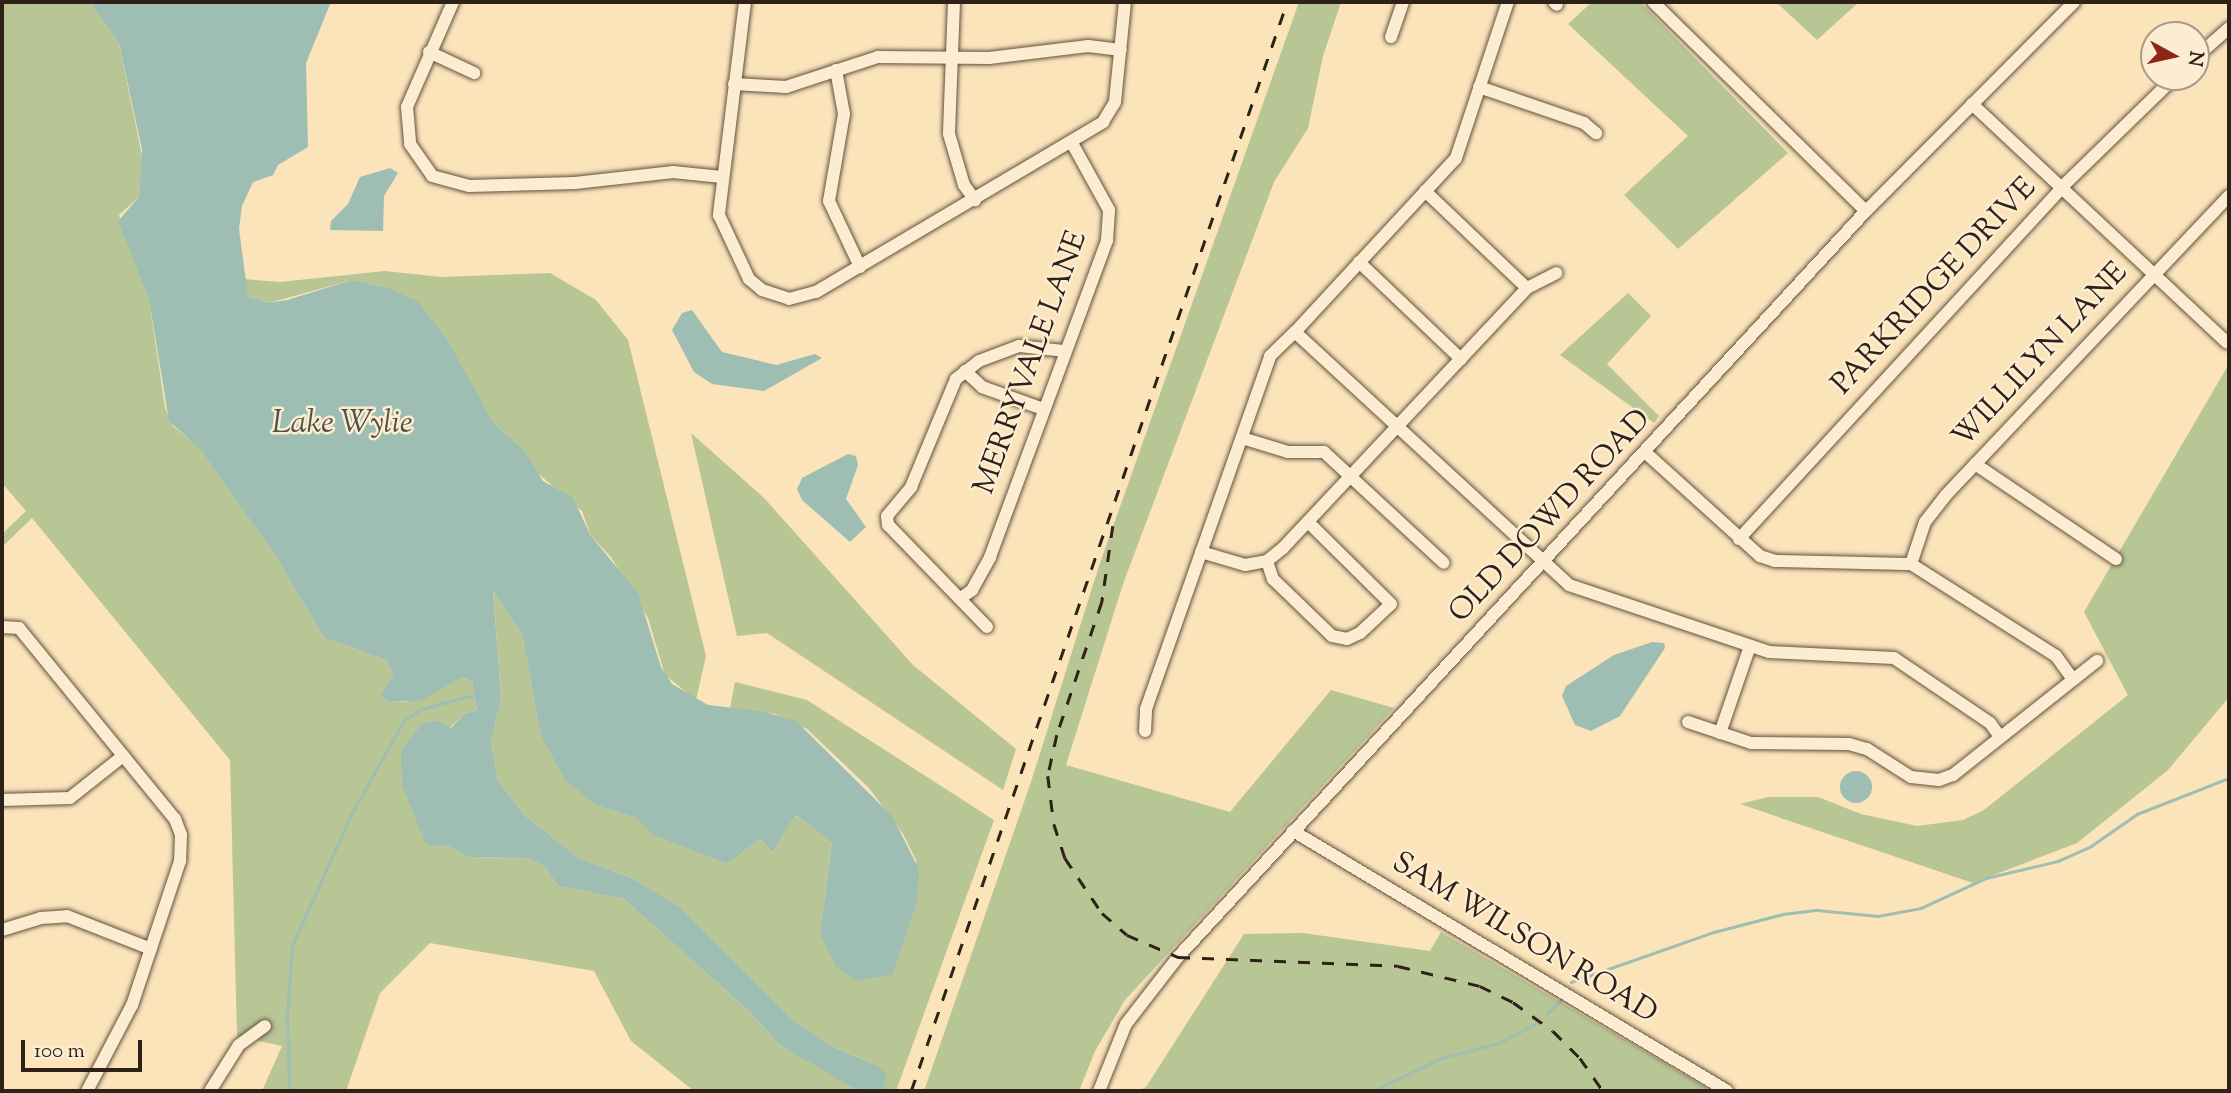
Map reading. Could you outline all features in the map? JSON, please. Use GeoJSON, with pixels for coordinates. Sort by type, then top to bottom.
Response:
{"type":"FeatureCollection","features":[{"type":"Feature","properties":{"kind":"street"},"geometry":{"type":"LineString","coordinates":[[453,2],[409,98],[408,131],[419,163],[441,181],[470,186],[575,183],[673,172],[722,177]]}},
{"type":"Feature","properties":{"kind":"street"},"geometry":{"type":"LineString","coordinates":[[745,2],[722,177],[722,224],[743,271],[762,290],[789,299],[806,296],[860,267],[1097,128],[1112,110],[1125,2]]}},
{"type":"Feature","properties":{"kind":"street"},"geometry":{"type":"LineString","coordinates":[[954,2],[949,134],[964,185],[975,200]]}},
{"type":"Feature","properties":{"kind":"street"},"geometry":{"type":"LineString","coordinates":[[1391,37],[1403,2]]}},
{"type":"Feature","properties":{"kind":"street"},"geometry":{"type":"LineString","coordinates":[[1653,2],[1866,211]]}},
{"type":"Feature","properties":{"kind":"street","name":"OLD DOWD ROAD"},"geometry":{"type":"LineString","coordinates":[[1099,1091],[1119,1039],[1140,1003],[1293,831],[1646,453],[1866,211],[2074,2]]}},
{"type":"Feature","properties":{"kind":"street"},"geometry":{"type":"LineString","coordinates":[[1145,731],[1146,709],[1270,356],[1456,158],[1504,3]]}},
{"type":"Feature","properties":{"kind":"street"},"geometry":{"type":"LineString","coordinates":[[2210,45],[2229,28]]}},
{"type":"Feature","properties":{"kind":"street"},"geometry":{"type":"LineString","coordinates":[[734,84],[786,87],[878,57],[953,58],[1088,46],[1121,50]]}},
{"type":"Feature","properties":{"kind":"street"},"geometry":{"type":"LineString","coordinates":[[429,52],[474,73]]}},
{"type":"Feature","properties":{"kind":"street"},"geometry":{"type":"LineString","coordinates":[[836,69],[844,114],[829,201],[860,267]]}},
{"type":"Feature","properties":{"kind":"street"},"geometry":{"type":"LineString","coordinates":[[1479,87],[1584,123],[1597,133]]}},
{"type":"Feature","properties":{"kind":"street","name":"PARKRIDGE DRIVE"},"geometry":{"type":"LineString","coordinates":[[1739,539],[2061,188],[2161,91]]}},
{"type":"Feature","properties":{"kind":"street"},"geometry":{"type":"LineString","coordinates":[[1972,104],[2227,344]]}},
{"type":"Feature","properties":{"kind":"street","name":"MERRYVALE LANE"},"geometry":{"type":"LineString","coordinates":[[961,598],[982,575],[1063,351],[1098,267],[1111,223],[1099,189],[1072,144]]}},
{"type":"Feature","properties":{"kind":"street"},"geometry":{"type":"LineString","coordinates":[[1425,191],[1527,288]]}},
{"type":"Feature","properties":{"kind":"street","name":"WILLILYN LANE"},"geometry":{"type":"LineString","coordinates":[[1911,564],[1925,522],[1975,464],[2229,196]]}},
{"type":"Feature","properties":{"kind":"street"},"geometry":{"type":"LineString","coordinates":[[1359,262],[1461,359]]}},
{"type":"Feature","properties":{"kind":"street"},"geometry":{"type":"LineString","coordinates":[[1202,552],[1245,565],[1267,561],[1308,522],[1527,288],[1556,273]]}},
{"type":"Feature","properties":{"kind":"street"},"geometry":{"type":"LineString","coordinates":[[1295,332],[1542,564],[1569,584],[1750,646],[1779,653],[1894,658],[1990,723],[2000,737]]}},
{"type":"Feature","properties":{"kind":"street"},"geometry":{"type":"LineString","coordinates":[[987,627],[888,526],[887,516],[911,487],[947,391],[965,371],[1019,346],[1063,351]]}},
{"type":"Feature","properties":{"kind":"street"},"geometry":{"type":"LineString","coordinates":[[965,371],[982,387],[1043,409]]}},
{"type":"Feature","properties":{"kind":"street"},"geometry":{"type":"LineString","coordinates":[[1242,438],[1287,452],[1324,452],[1444,563]]}},
{"type":"Feature","properties":{"kind":"street"},"geometry":{"type":"LineString","coordinates":[[1646,453],[1760,556],[1775,561],[1911,564],[2056,656],[2073,679]]}},
{"type":"Feature","properties":{"kind":"street"},"geometry":{"type":"LineString","coordinates":[[1975,464],[2116,559]]}},
{"type":"Feature","properties":{"kind":"street"},"geometry":{"type":"LineString","coordinates":[[1267,561],[1273,579],[1332,636],[1346,639],[1371,623],[1391,604],[1308,522]]}},
{"type":"Feature","properties":{"kind":"street"},"geometry":{"type":"LineString","coordinates":[[2,627],[19,628],[175,819],[183,843],[151,949],[125,1022],[87,1091]]}},
{"type":"Feature","properties":{"kind":"street"},"geometry":{"type":"LineString","coordinates":[[1720,733],[1750,646]]}},
{"type":"Feature","properties":{"kind":"street"},"geometry":{"type":"LineString","coordinates":[[1688,722],[1751,743],[1849,744],[1926,781],[1953,775],[2097,661]]}},
{"type":"Feature","properties":{"kind":"street"},"geometry":{"type":"LineString","coordinates":[[2,800],[70,798],[123,756]]}},
{"type":"Feature","properties":{"kind":"street","name":"SAM WILSON ROAD"},"geometry":{"type":"LineString","coordinates":[[1293,831],[1727,1091]]}},
{"type":"Feature","properties":{"kind":"street"},"geometry":{"type":"LineString","coordinates":[[2,930],[41,918],[67,916],[151,949]]}},
{"type":"Feature","properties":{"kind":"street"},"geometry":{"type":"LineString","coordinates":[[210,1091],[239,1045],[265,1026]]}},
{"type":"Feature","properties":{"kind":"green space"},"geometry":{"type":"Polygon","coordinates":[[[2,2],[90,2],[119,43],[142,156],[139,197],[119,215],[149,299],[165,408],[173,426],[202,450],[275,555],[324,638],[387,660],[393,675],[387,702],[408,702],[462,677],[472,682],[477,710],[464,714],[401,776],[422,835],[433,847],[448,845],[467,857],[529,858],[545,867],[558,886],[624,899],[749,1011],[780,1045],[863,1091],[694,1091],[631,1041],[594,971],[430,943],[380,993],[346,1091],[262,1091],[282,1046],[237,1036],[230,760],[32,518],[2,547],[2,534],[26,511],[2,483],[2,2]]]}},
{"type":"Feature","properties":{"kind":"green space"},"geometry":{"type":"Polygon","coordinates":[[[1299,2],[1341,2],[1323,56],[1308,128],[1274,182],[1123,584],[1066,765],[1230,812],[1331,690],[1394,708],[1125,1000],[1095,1051],[1079,1091],[924,1091],[1030,785],[1099,566],[1299,2]]]}},
{"type":"Feature","properties":{"kind":"green space"},"geometry":{"type":"Polygon","coordinates":[[[1592,2],[1640,2],[1788,153],[1678,249],[1624,195],[1688,136],[1568,24],[1592,2]]]}},
{"type":"Feature","properties":{"kind":"green space"},"geometry":{"type":"Polygon","coordinates":[[[1776,2],[1859,2],[1817,40],[1776,2]]]}},
{"type":"Feature","properties":{"kind":"green space"},"geometry":{"type":"Polygon","coordinates":[[[385,271],[441,277],[550,273],[596,300],[628,340],[706,656],[696,700],[665,675],[648,618],[611,557],[591,536],[582,511],[534,470],[525,451],[493,422],[386,287],[352,280],[269,303],[248,296],[243,279],[280,282],[385,271]]]}},
{"type":"Feature","properties":{"kind":"green space"},"geometry":{"type":"Polygon","coordinates":[[[1628,293],[1651,316],[1607,364],[1659,416],[1654,423],[1560,355],[1628,293]]]}},
{"type":"Feature","properties":{"kind":"green space"},"geometry":{"type":"Polygon","coordinates":[[[2229,364],[2229,697],[2168,770],[2077,843],[1973,883],[1740,804],[1768,797],[1818,797],[1861,814],[1917,826],[1963,820],[1984,810],[2128,695],[2084,612],[2229,364]]]}},
{"type":"Feature","properties":{"kind":"green space"},"geometry":{"type":"Polygon","coordinates":[[[691,433],[765,499],[913,665],[1016,749],[1003,790],[767,633],[737,636],[691,433]]]}},
{"type":"Feature","properties":{"kind":"green space"},"geometry":{"type":"Polygon","coordinates":[[[493,587],[522,634],[541,736],[598,806],[636,818],[654,835],[727,864],[760,839],[772,852],[794,815],[832,841],[820,933],[893,973],[917,904],[916,860],[903,834],[869,788],[807,729],[775,714],[730,708],[735,682],[807,700],[994,820],[896,1091],[870,1091],[883,1089],[876,1065],[831,1046],[794,1021],[680,907],[632,878],[579,858],[523,814],[498,780],[491,742],[501,698],[493,587]]]}},
{"type":"Feature","properties":{"kind":"green space"},"geometry":{"type":"Polygon","coordinates":[[[1441,932],[1712,1091],[1138,1091],[1146,1087],[1244,934],[1303,933],[1430,951],[1441,932]]]}},
{"type":"Feature","properties":{"kind":"water","name":"Lake Wylie"},"geometry":{"type":"Polygon","coordinates":[[[90,2],[331,2],[306,63],[308,147],[278,165],[273,175],[253,182],[242,206],[239,229],[248,296],[269,303],[352,280],[386,287],[417,301],[446,338],[493,422],[525,451],[543,481],[573,498],[591,536],[638,593],[661,667],[672,684],[708,705],[761,711],[796,721],[892,816],[919,869],[917,904],[893,974],[856,981],[836,967],[820,933],[832,842],[795,815],[772,852],[760,839],[727,864],[653,835],[636,818],[598,806],[566,781],[541,736],[522,634],[493,589],[501,698],[491,742],[498,780],[523,814],[579,858],[632,878],[680,907],[794,1021],[831,1046],[876,1065],[887,1075],[883,1089],[863,1091],[848,1085],[780,1045],[749,1011],[624,899],[558,886],[545,867],[529,858],[467,857],[448,845],[433,847],[425,843],[402,785],[401,750],[423,723],[438,721],[451,728],[464,714],[477,710],[472,682],[462,677],[420,701],[388,702],[381,695],[393,675],[387,660],[324,638],[275,555],[201,450],[169,421],[149,299],[118,221],[139,197],[142,150],[119,43],[90,2]]]}},
{"type":"Feature","properties":{"kind":"water"},"geometry":{"type":"Polygon","coordinates":[[[390,168],[398,173],[384,196],[383,231],[330,230],[331,221],[348,204],[360,177],[390,168]]]}},
{"type":"Feature","properties":{"kind":"water"},"geometry":{"type":"Polygon","coordinates":[[[692,310],[722,352],[776,365],[815,354],[822,358],[764,391],[712,384],[694,372],[672,330],[682,313],[692,310]]]}},
{"type":"Feature","properties":{"kind":"water"},"geometry":{"type":"Polygon","coordinates":[[[848,454],[856,456],[858,465],[846,499],[866,527],[850,542],[802,500],[797,489],[802,478],[848,454]]]}},
{"type":"Feature","properties":{"kind":"water"},"geometry":{"type":"Polygon","coordinates":[[[1652,642],[1664,643],[1665,648],[1620,716],[1591,731],[1575,725],[1562,696],[1566,686],[1614,655],[1652,642]]]}},
{"type":"Feature","properties":{"kind":"water"},"geometry":{"type":"Polygon","coordinates":[[[1856,771],[1867,776],[1872,787],[1867,798],[1856,803],[1845,798],[1840,787],[1845,776],[1856,771]]]}},
{"type":"Feature","properties":{"kind":"waterway"},"geometry":{"type":"LineString","coordinates":[[289,1091],[287,1016],[292,946],[351,815],[404,720],[421,709],[477,694]]}},
{"type":"Feature","properties":{"kind":"waterway"},"geometry":{"type":"LineString","coordinates":[[1571,982],[1714,932],[1783,914],[1817,910],[1878,916],[1921,908],[1986,878],[2058,861],[2091,846],[2137,814],[2229,778]]}},
{"type":"Feature","properties":{"kind":"waterway"},"geometry":{"type":"LineString","coordinates":[[1547,1014],[1561,1000]]}},
{"type":"Feature","properties":{"kind":"waterway"},"geometry":{"type":"LineString","coordinates":[[1373,1091],[1441,1058],[1499,1043],[1537,1023]]}},
{"type":"Feature","properties":{"kind":"railway"},"geometry":{"type":"LineString","coordinates":[[911,1091],[1287,2]]}},
{"type":"Feature","properties":{"kind":"railway"},"geometry":{"type":"LineString","coordinates":[[1113,526],[1102,602],[1057,735],[1048,776],[1054,824],[1065,858],[1102,913],[1127,935],[1178,957],[1398,966],[1480,986],[1513,1002],[1553,1031],[1580,1058],[1603,1091]]}}]}
